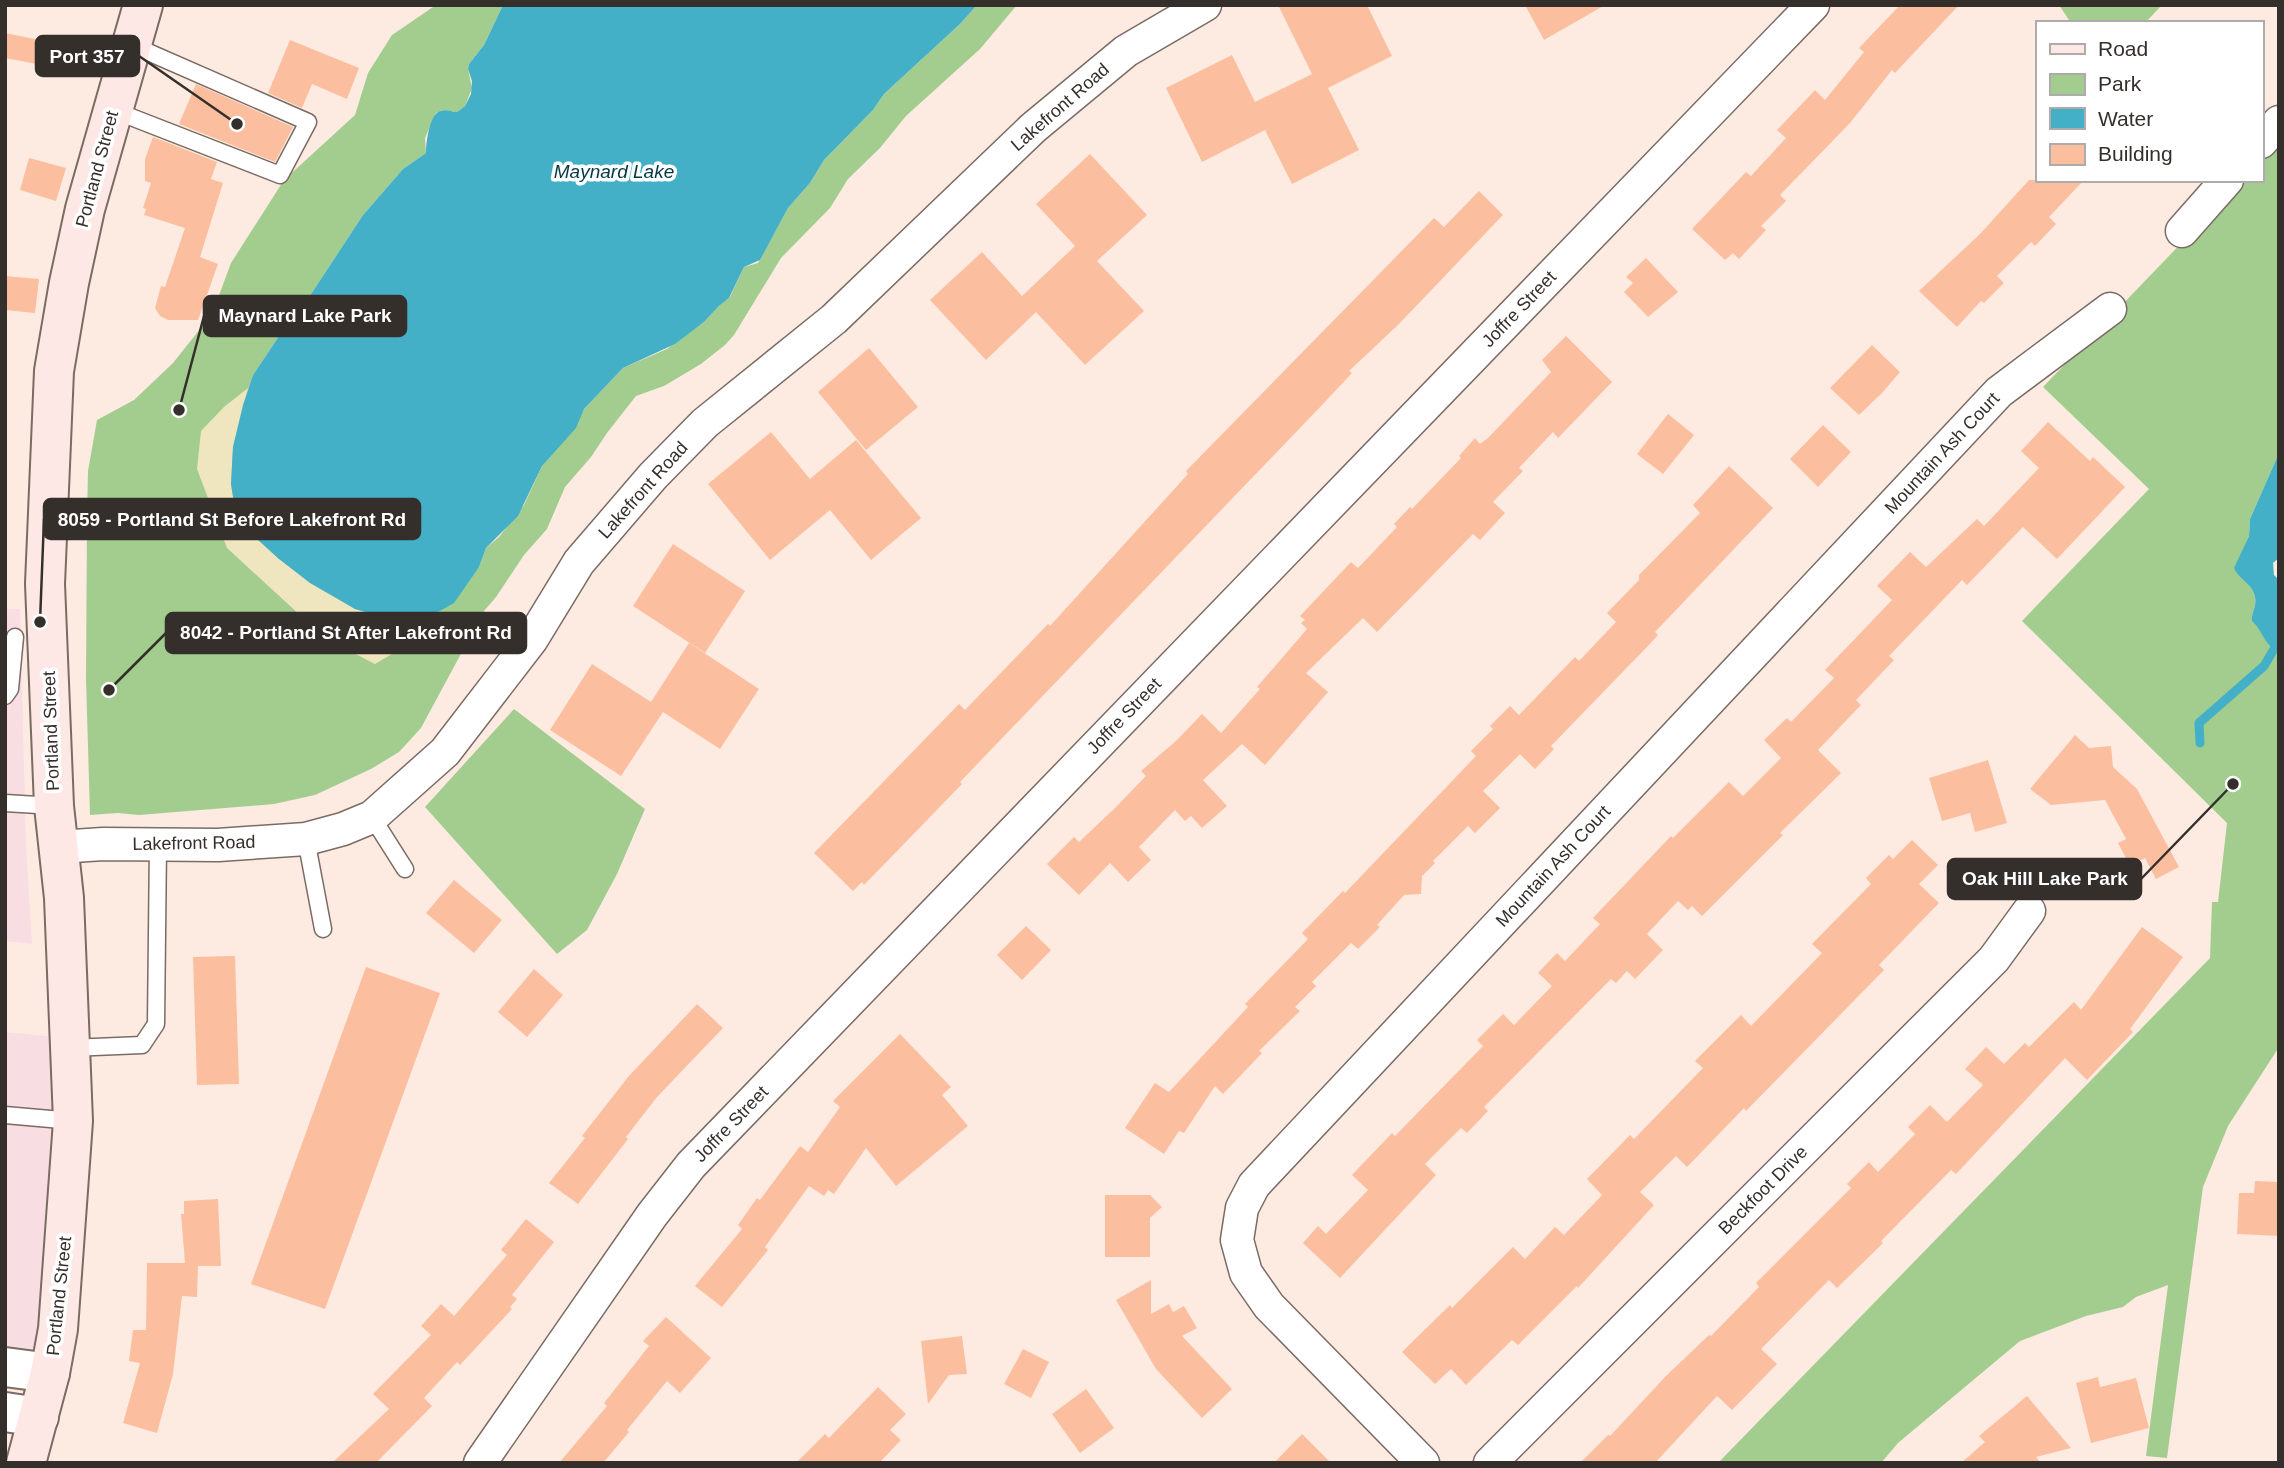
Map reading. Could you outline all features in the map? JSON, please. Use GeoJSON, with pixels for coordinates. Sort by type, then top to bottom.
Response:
{"type":"FeatureCollection","features":[{"type":"Feature","properties":{"kind":"main road","name":"Portland Street"},"geometry":{"type":"LineString","coordinates":[[26,1463],[22,1415],[50,1373],[58,1329],[73,1121],[64,898],[54,806],[22,637],[45,584],[54,371],[69,283],[85,209],[144,5]]}},
{"type":"Feature","properties":{"kind":"street","name":"Lakefront Road"},"geometry":{"type":"LineString","coordinates":[[58,847],[103,844],[218,845],[306,839],[343,829],[372,817],[445,752],[532,639],[579,562],[653,476],[705,424],[834,319],[1033,128],[1126,51],[1205,5]]}},
{"type":"Feature","properties":{"kind":"street","name":"Joffre Street"},"geometry":{"type":"LineString","coordinates":[[480,1463],[652,1215],[691,1165],[1813,5]]}},
{"type":"Feature","properties":{"kind":"street"},"geometry":{"type":"LineString","coordinates":[[2263,140],[2279,122]]}},
{"type":"Feature","properties":{"kind":"street"},"geometry":{"type":"LineString","coordinates":[[2182,231],[2225,182]]}},
{"type":"Feature","properties":{"kind":"street","name":"Mountain Ash Court"},"geometry":{"type":"LineString","coordinates":[[1423,1463],[1269,1306],[1245,1273],[1237,1240],[1242,1208],[1254,1185],[1999,392],[2110,309]]}},
{"type":"Feature","properties":{"kind":"street","name":"Beckfoot Drive"},"geometry":{"type":"LineString","coordinates":[[1490,1463],[1994,959],[2029,911]]}},
{"type":"Feature","properties":{"kind":"street"},"geometry":{"type":"LineString","coordinates":[[5,1367],[50,1373]]}},
{"type":"Feature","properties":{"kind":"lane"},"geometry":{"type":"LineString","coordinates":[[113,110],[280,175],[308,122],[132,45]]}},
{"type":"Feature","properties":{"kind":"lane"},"geometry":{"type":"LineString","coordinates":[[5,696],[10,689],[22,637]]}},
{"type":"Feature","properties":{"kind":"lane"},"geometry":{"type":"LineString","coordinates":[[5,803],[54,806]]}},
{"type":"Feature","properties":{"kind":"lane"},"geometry":{"type":"LineString","coordinates":[[372,817],[405,869]]}},
{"type":"Feature","properties":{"kind":"lane"},"geometry":{"type":"LineString","coordinates":[[306,839],[323,929]]}},
{"type":"Feature","properties":{"kind":"lane"},"geometry":{"type":"LineString","coordinates":[[70,1048],[142,1045],[156,1024],[158,844]]}},
{"type":"Feature","properties":{"kind":"lane"},"geometry":{"type":"LineString","coordinates":[[5,1115],[73,1121]]}},
{"type":"Feature","properties":{"kind":"shaded area"},"geometry":{"type":"Polygon","coordinates":[[[5,609],[20,609],[26,845],[32,944],[5,941],[5,609]]]}},
{"type":"Feature","properties":{"kind":"shaded area"},"geometry":{"type":"Polygon","coordinates":[[[5,1032],[68,1038],[50,1373],[5,1367],[5,1032]]]}},
{"type":"Feature","properties":{"kind":"green space"},"geometry":{"type":"Polygon","coordinates":[[[436,5],[503,5],[484,45],[469,64],[472,88],[465,106],[457,112],[442,110],[436,113],[425,138],[426,153],[403,169],[363,215],[296,317],[279,336],[253,375],[243,405],[414,621],[420,613],[438,612],[479,567],[486,548],[499,537],[524,505],[542,466],[584,409],[623,368],[667,349],[704,322],[730,297],[744,267],[758,263],[788,208],[810,183],[824,160],[873,110],[884,94],[977,5],[1017,5],[980,49],[906,116],[880,148],[848,179],[830,208],[781,258],[734,335],[725,345],[701,364],[664,386],[636,396],[565,487],[547,529],[524,555],[484,611],[421,728],[399,752],[371,769],[315,795],[274,804],[139,815],[90,815],[86,679],[87,517],[88,471],[97,420],[134,400],[173,363],[212,314],[231,263],[284,180],[355,115],[368,73],[392,35],[436,5]]]}},
{"type":"Feature","properties":{"kind":"green space"},"geometry":{"type":"Polygon","coordinates":[[[2059,5],[2162,5],[2147,21],[2070,21],[2059,5]]]}},
{"type":"Feature","properties":{"kind":"green space"},"geometry":{"type":"Polygon","coordinates":[[[2279,142],[2279,453],[2250,519],[2249,536],[2235,568],[2254,593],[2252,621],[2262,630],[2265,639],[2278,646],[2275,619],[2279,609],[2279,1047],[2228,1126],[2203,1187],[2167,1458],[2146,1456],[2168,1285],[2136,1297],[2123,1307],[2086,1316],[2020,1341],[1898,1443],[1881,1463],[1718,1463],[2210,958],[2212,902],[2218,902],[2227,823],[2022,621],[2149,489],[2043,387],[2240,182],[2263,182],[2263,158],[2279,142]]]}},
{"type":"Feature","properties":{"kind":"green space"},"geometry":{"type":"Polygon","coordinates":[[[514,709],[645,809],[617,874],[587,930],[557,954],[425,807],[514,709]]]}},
{"type":"Feature","properties":{"kind":"sand"},"geometry":{"type":"Polygon","coordinates":[[[248,388],[233,447],[231,484],[234,503],[250,533],[279,559],[355,609],[402,625],[397,651],[375,664],[340,646],[301,616],[227,548],[197,469],[201,431],[224,407],[248,388]]]}},
{"type":"Feature","properties":{"kind":"water","name":"Maynard Lake"},"geometry":{"type":"Polygon","coordinates":[[[503,5],[977,5],[884,94],[873,110],[824,160],[810,183],[788,208],[760,260],[744,267],[729,298],[675,344],[623,368],[584,409],[576,428],[542,466],[518,516],[486,548],[479,567],[454,603],[438,612],[420,613],[411,624],[402,625],[355,609],[310,583],[255,537],[234,503],[231,484],[233,447],[253,375],[279,336],[296,317],[363,215],[403,169],[426,153],[429,130],[436,114],[442,110],[457,112],[465,106],[471,94],[469,64],[484,45],[503,5]]]}},
{"type":"Feature","properties":{"kind":"water"},"geometry":{"type":"Polygon","coordinates":[[[2279,453],[2279,558],[2273,563],[2274,575],[2279,580],[2278,646],[2274,649],[2252,621],[2254,593],[2234,568],[2249,536],[2250,519],[2279,453]]]}},
{"type":"Feature","properties":{"kind":"building"},"geometry":{"type":"Polygon","coordinates":[[[1278,5],[1367,5],[1392,56],[1328,88],[1359,150],[1292,184],[1265,130],[1202,162],[1166,88],[1232,55],[1255,102],[1312,74],[1278,5]]]}},
{"type":"Feature","properties":{"kind":"building"},"geometry":{"type":"Polygon","coordinates":[[[1525,5],[1605,5],[1544,40],[1525,5]]]}},
{"type":"Feature","properties":{"kind":"building"},"geometry":{"type":"Polygon","coordinates":[[[1900,5],[1959,5],[1895,73],[1892,70],[1850,123],[1780,195],[1786,201],[1761,226],[1766,230],[1739,259],[1733,253],[1725,260],[1692,229],[1746,172],[1751,176],[1786,138],[1777,130],[1815,90],[1825,100],[1864,52],[1859,48],[1900,5]]]}},
{"type":"Feature","properties":{"kind":"building"},"geometry":{"type":"Polygon","coordinates":[[[5,33],[74,47],[69,70],[5,58],[5,33]]]}},
{"type":"Feature","properties":{"kind":"building"},"geometry":{"type":"Polygon","coordinates":[[[290,40],[359,68],[347,99],[312,84],[302,108],[268,93],[290,40]]]}},
{"type":"Feature","properties":{"kind":"building"},"geometry":{"type":"Polygon","coordinates":[[[196,84],[293,127],[275,162],[179,124],[196,84]]]}},
{"type":"Feature","properties":{"kind":"building"},"geometry":{"type":"Polygon","coordinates":[[[153,137],[217,162],[211,179],[223,183],[200,257],[218,264],[198,320],[168,320],[160,316],[155,308],[161,286],[165,287],[185,228],[144,215],[146,209],[143,208],[151,183],[145,181],[145,159],[153,137]]]}},
{"type":"Feature","properties":{"kind":"building"},"geometry":{"type":"Polygon","coordinates":[[[1090,154],[1147,215],[1097,261],[1144,311],[1085,365],[1036,312],[986,360],[930,300],[982,252],[1022,296],[1075,246],[1036,204],[1090,154]]]}},
{"type":"Feature","properties":{"kind":"building"},"geometry":{"type":"Polygon","coordinates":[[[29,158],[66,168],[56,201],[20,190],[29,158]]]}},
{"type":"Feature","properties":{"kind":"building"},"geometry":{"type":"Polygon","coordinates":[[[2029,180],[2082,182],[2049,217],[2056,224],[2035,246],[2031,242],[1997,276],[2004,283],[1984,303],[1981,301],[1957,327],[1919,291],[1980,234],[2029,180]]]}},
{"type":"Feature","properties":{"kind":"building"},"geometry":{"type":"Polygon","coordinates":[[[1479,191],[1503,215],[1399,324],[1349,371],[1352,373],[960,782],[962,784],[864,885],[862,882],[853,891],[814,853],[959,704],[965,710],[1048,624],[1050,626],[1188,474],[1186,471],[1434,218],[1444,227],[1479,191]]]}},
{"type":"Feature","properties":{"kind":"building"},"geometry":{"type":"Polygon","coordinates":[[[1646,258],[1678,292],[1648,317],[1624,292],[1633,283],[1626,277],[1646,258]]]}},
{"type":"Feature","properties":{"kind":"building"},"geometry":{"type":"Polygon","coordinates":[[[5,276],[39,279],[35,313],[5,310],[5,276]]]}},
{"type":"Feature","properties":{"kind":"building"},"geometry":{"type":"Polygon","coordinates":[[[1566,336],[1612,382],[1558,438],[1553,432],[1519,468],[1523,471],[1493,502],[1505,513],[1480,540],[1473,534],[1377,632],[1363,618],[1306,673],[1328,692],[1265,765],[1242,744],[1203,780],[1227,806],[1202,828],[1191,816],[1185,821],[1175,810],[1139,847],[1151,860],[1128,882],[1110,863],[1079,895],[1047,864],[1074,837],[1079,842],[1114,809],[1146,776],[1141,771],[1202,714],[1221,733],[1307,629],[1301,623],[1305,620],[1300,616],[1351,562],[1358,568],[1397,527],[1394,524],[1461,458],[1459,456],[1475,438],[1480,444],[1488,438],[1551,372],[1542,360],[1566,336]]]}},
{"type":"Feature","properties":{"kind":"building"},"geometry":{"type":"Polygon","coordinates":[[[1872,345],[1900,372],[1859,415],[1830,388],[1872,345]]]}},
{"type":"Feature","properties":{"kind":"building"},"geometry":{"type":"Polygon","coordinates":[[[869,348],[918,407],[866,450],[818,392],[869,348]]]}},
{"type":"Feature","properties":{"kind":"building"},"geometry":{"type":"Polygon","coordinates":[[[1668,414],[1694,435],[1663,474],[1637,454],[1668,414]]]}},
{"type":"Feature","properties":{"kind":"building"},"geometry":{"type":"Polygon","coordinates":[[[2048,422],[2090,461],[2093,457],[2125,487],[2057,559],[2023,527],[1967,585],[1962,580],[1889,656],[1894,660],[1856,700],[1861,705],[1818,750],[1841,773],[1702,916],[1692,906],[1688,910],[1678,901],[1647,934],[1663,950],[1635,979],[1627,971],[1616,983],[1611,979],[1484,1107],[1488,1111],[1467,1133],[1461,1128],[1425,1164],[1436,1175],[1340,1278],[1303,1243],[1318,1226],[1326,1234],[1368,1190],[1352,1175],[1392,1133],[1395,1136],[1483,1046],[1477,1040],[1503,1014],[1514,1025],[1552,986],[1538,973],[1557,953],[1565,961],[1600,924],[1593,918],[1671,836],[1673,838],[1729,782],[1743,796],[1781,758],[1764,740],[1787,718],[1791,722],[1834,678],[1825,670],[1892,600],[1877,586],[1910,552],[1926,567],[1977,519],[1984,526],[2039,468],[2021,451],[2048,422]]]}},
{"type":"Feature","properties":{"kind":"building"},"geometry":{"type":"Polygon","coordinates":[[[1823,425],[1851,452],[1818,487],[1790,459],[1823,425]]]}},
{"type":"Feature","properties":{"kind":"building"},"geometry":{"type":"Polygon","coordinates":[[[771,432],[810,479],[856,440],[921,518],[871,560],[830,510],[770,560],[708,484],[771,432]]]}},
{"type":"Feature","properties":{"kind":"building"},"geometry":{"type":"Polygon","coordinates":[[[1729,466],[1773,508],[1655,632],[1658,635],[1551,746],[1554,749],[1535,769],[1520,754],[1483,791],[1500,808],[1475,833],[1468,826],[1433,861],[1435,863],[1422,876],[1421,894],[1404,895],[1377,925],[1380,927],[1358,949],[1351,943],[1312,982],[1316,986],[1295,1007],[1300,1011],[1259,1051],[1262,1053],[1223,1094],[1215,1086],[1184,1133],[1179,1131],[1164,1154],[1125,1128],[1155,1083],[1169,1092],[1248,1007],[1245,1004],[1308,939],[1302,933],[1343,891],[1345,893],[1476,756],[1471,751],[1493,729],[1490,726],[1510,706],[1519,715],[1575,657],[1579,661],[1616,622],[1607,613],[1639,580],[1639,575],[1700,513],[1693,505],[1729,466]]]}},
{"type":"Feature","properties":{"kind":"building"},"geometry":{"type":"Polygon","coordinates":[[[673,544],[745,591],[705,653],[633,606],[673,544]]]}},
{"type":"Feature","properties":{"kind":"building"},"geometry":{"type":"Polygon","coordinates":[[[689,643],[759,689],[720,749],[663,712],[621,776],[550,730],[592,664],[651,702],[689,643]]]}},
{"type":"Feature","properties":{"kind":"building"},"geometry":{"type":"Polygon","coordinates":[[[2075,735],[2089,748],[2111,746],[2113,767],[2137,789],[2179,867],[2156,879],[2145,858],[2130,866],[2118,843],[2126,839],[2105,800],[2051,805],[2030,789],[2075,735]]]}},
{"type":"Feature","properties":{"kind":"building"},"geometry":{"type":"Polygon","coordinates":[[[1988,760],[2007,823],[1975,832],[1970,813],[1942,821],[1929,778],[1988,760]]]}},
{"type":"Feature","properties":{"kind":"building"},"geometry":{"type":"Polygon","coordinates":[[[1912,840],[1938,865],[1919,884],[1939,903],[1879,965],[1884,970],[1746,1111],[1744,1108],[1687,1167],[1676,1156],[1640,1192],[1654,1205],[1578,1288],[1577,1286],[1518,1345],[1512,1340],[1466,1385],[1451,1369],[1435,1384],[1402,1352],[1450,1305],[1452,1308],[1513,1247],[1525,1259],[1555,1227],[1564,1235],[1602,1195],[1587,1179],[1630,1135],[1634,1139],[1703,1068],[1695,1061],[1741,1015],[1751,1026],[1822,953],[1812,944],[1871,884],[1866,878],[1889,855],[1893,859],[1912,840]]]}},
{"type":"Feature","properties":{"kind":"building"},"geometry":{"type":"Polygon","coordinates":[[[454,880],[502,920],[474,953],[426,913],[454,880]]]}},
{"type":"Feature","properties":{"kind":"building"},"geometry":{"type":"Polygon","coordinates":[[[1026,926],[1051,950],[1022,980],[997,955],[1026,926]]]}},
{"type":"Feature","properties":{"kind":"building"},"geometry":{"type":"Polygon","coordinates":[[[2142,927],[2183,957],[2130,1029],[2133,1032],[2087,1080],[2065,1058],[1956,1174],[1951,1170],[1837,1288],[1829,1280],[1761,1349],[1777,1364],[1732,1410],[1717,1396],[1655,1463],[1580,1463],[1759,1287],[1756,1283],[1851,1188],[1847,1184],[1869,1162],[1878,1172],[1915,1134],[1908,1127],[1930,1105],[1947,1122],[1983,1085],[1965,1069],[1986,1047],[2004,1064],[2025,1043],[2029,1047],[2074,1002],[2081,1010],[2142,927]]]}},
{"type":"Feature","properties":{"kind":"building"},"geometry":{"type":"Polygon","coordinates":[[[235,956],[239,1084],[197,1085],[193,957],[235,956]]]}},
{"type":"Feature","properties":{"kind":"building"},"geometry":{"type":"Polygon","coordinates":[[[366,967],[440,993],[325,1309],[251,1284],[366,967]]]}},
{"type":"Feature","properties":{"kind":"building"},"geometry":{"type":"Polygon","coordinates":[[[534,969],[563,995],[527,1037],[498,1012],[534,969]]]}},
{"type":"Feature","properties":{"kind":"building"},"geometry":{"type":"Polygon","coordinates":[[[697,1004],[723,1028],[657,1097],[578,1204],[549,1183],[628,1077],[697,1004]]]}},
{"type":"Feature","properties":{"kind":"building"},"geometry":{"type":"Polygon","coordinates":[[[900,1034],[951,1087],[942,1095],[968,1126],[896,1186],[866,1148],[834,1194],[828,1190],[824,1196],[809,1186],[765,1247],[768,1250],[722,1307],[695,1286],[742,1229],[738,1225],[800,1146],[808,1152],[840,1107],[833,1101],[900,1034]]]}},
{"type":"Feature","properties":{"kind":"building"},"geometry":{"type":"Polygon","coordinates":[[[2255,1181],[2279,1182],[2279,1236],[2237,1234],[2239,1193],[2254,1193],[2255,1181]]]}},
{"type":"Feature","properties":{"kind":"building"},"geometry":{"type":"Polygon","coordinates":[[[1105,1195],[1150,1195],[1162,1207],[1150,1218],[1150,1257],[1105,1257],[1105,1195]]]}},
{"type":"Feature","properties":{"kind":"building"},"geometry":{"type":"Polygon","coordinates":[[[218,1199],[221,1266],[198,1266],[197,1297],[182,1296],[173,1374],[157,1433],[123,1423],[140,1363],[129,1361],[133,1330],[146,1330],[147,1263],[185,1263],[181,1214],[184,1214],[184,1201],[218,1199]]]}},
{"type":"Feature","properties":{"kind":"building"},"geometry":{"type":"Polygon","coordinates":[[[526,1219],[554,1242],[512,1295],[517,1299],[510,1307],[512,1309],[460,1365],[457,1362],[424,1398],[432,1406],[376,1463],[332,1463],[389,1409],[373,1394],[431,1335],[421,1326],[441,1304],[454,1316],[507,1255],[501,1250],[526,1219]]]}},
{"type":"Feature","properties":{"kind":"building"},"geometry":{"type":"Polygon","coordinates":[[[1151,1280],[1151,1314],[1169,1304],[1173,1312],[1184,1306],[1197,1328],[1182,1336],[1232,1389],[1202,1418],[1156,1369],[1116,1300],[1151,1280]]]}},
{"type":"Feature","properties":{"kind":"building"},"geometry":{"type":"Polygon","coordinates":[[[666,1317],[711,1358],[680,1393],[667,1381],[603,1463],[559,1463],[607,1406],[604,1403],[649,1346],[643,1341],[666,1317]]]}},
{"type":"Feature","properties":{"kind":"building"},"geometry":{"type":"Polygon","coordinates":[[[962,1336],[967,1374],[949,1375],[928,1404],[921,1341],[962,1336]]]}},
{"type":"Feature","properties":{"kind":"building"},"geometry":{"type":"Polygon","coordinates":[[[1023,1349],[1049,1362],[1031,1398],[1004,1384],[1023,1349]]]}},
{"type":"Feature","properties":{"kind":"building"},"geometry":{"type":"Polygon","coordinates":[[[2098,1377],[2100,1387],[2136,1378],[2149,1428],[2091,1443],[2076,1383],[2098,1377]]]}},
{"type":"Feature","properties":{"kind":"building"},"geometry":{"type":"Polygon","coordinates":[[[878,1387],[906,1414],[890,1430],[901,1440],[879,1463],[796,1463],[825,1434],[829,1438],[878,1387]]]}},
{"type":"Feature","properties":{"kind":"building"},"geometry":{"type":"Polygon","coordinates":[[[1086,1389],[1114,1428],[1080,1453],[1052,1414],[1086,1389]]]}},
{"type":"Feature","properties":{"kind":"building"},"geometry":{"type":"Polygon","coordinates":[[[2027,1396],[2071,1448],[2036,1457],[2041,1463],[1961,1463],[1985,1442],[1979,1436],[2027,1396]]]}},
{"type":"Feature","properties":{"kind":"building"},"geometry":{"type":"Polygon","coordinates":[[[1302,1434],[1331,1463],[1274,1463],[1302,1434]]]}},
{"type":"Feature","properties":{"kind":"waterway"},"geometry":{"type":"LineString","coordinates":[[2200,743],[2199,723],[2264,666],[2274,649]]}},
{"type":"Feature","properties":{"kind":"place","name":"Port 357"},"geometry":{"type":"Point","coordinates":[237,124]}},
{"type":"Feature","properties":{"kind":"place","name":"Maynard Lake Park"},"geometry":{"type":"Point","coordinates":[179,410]}},
{"type":"Feature","properties":{"kind":"place","name":"8059 - Portland St Before Lakefront Rd"},"geometry":{"type":"Point","coordinates":[40,622]}},
{"type":"Feature","properties":{"kind":"place","name":"8042 - Portland St After Lakefront Rd"},"geometry":{"type":"Point","coordinates":[109,690]}},
{"type":"Feature","properties":{"kind":"place","name":"Oak Hill Lake Park"},"geometry":{"type":"Point","coordinates":[2233,784]}}]}
